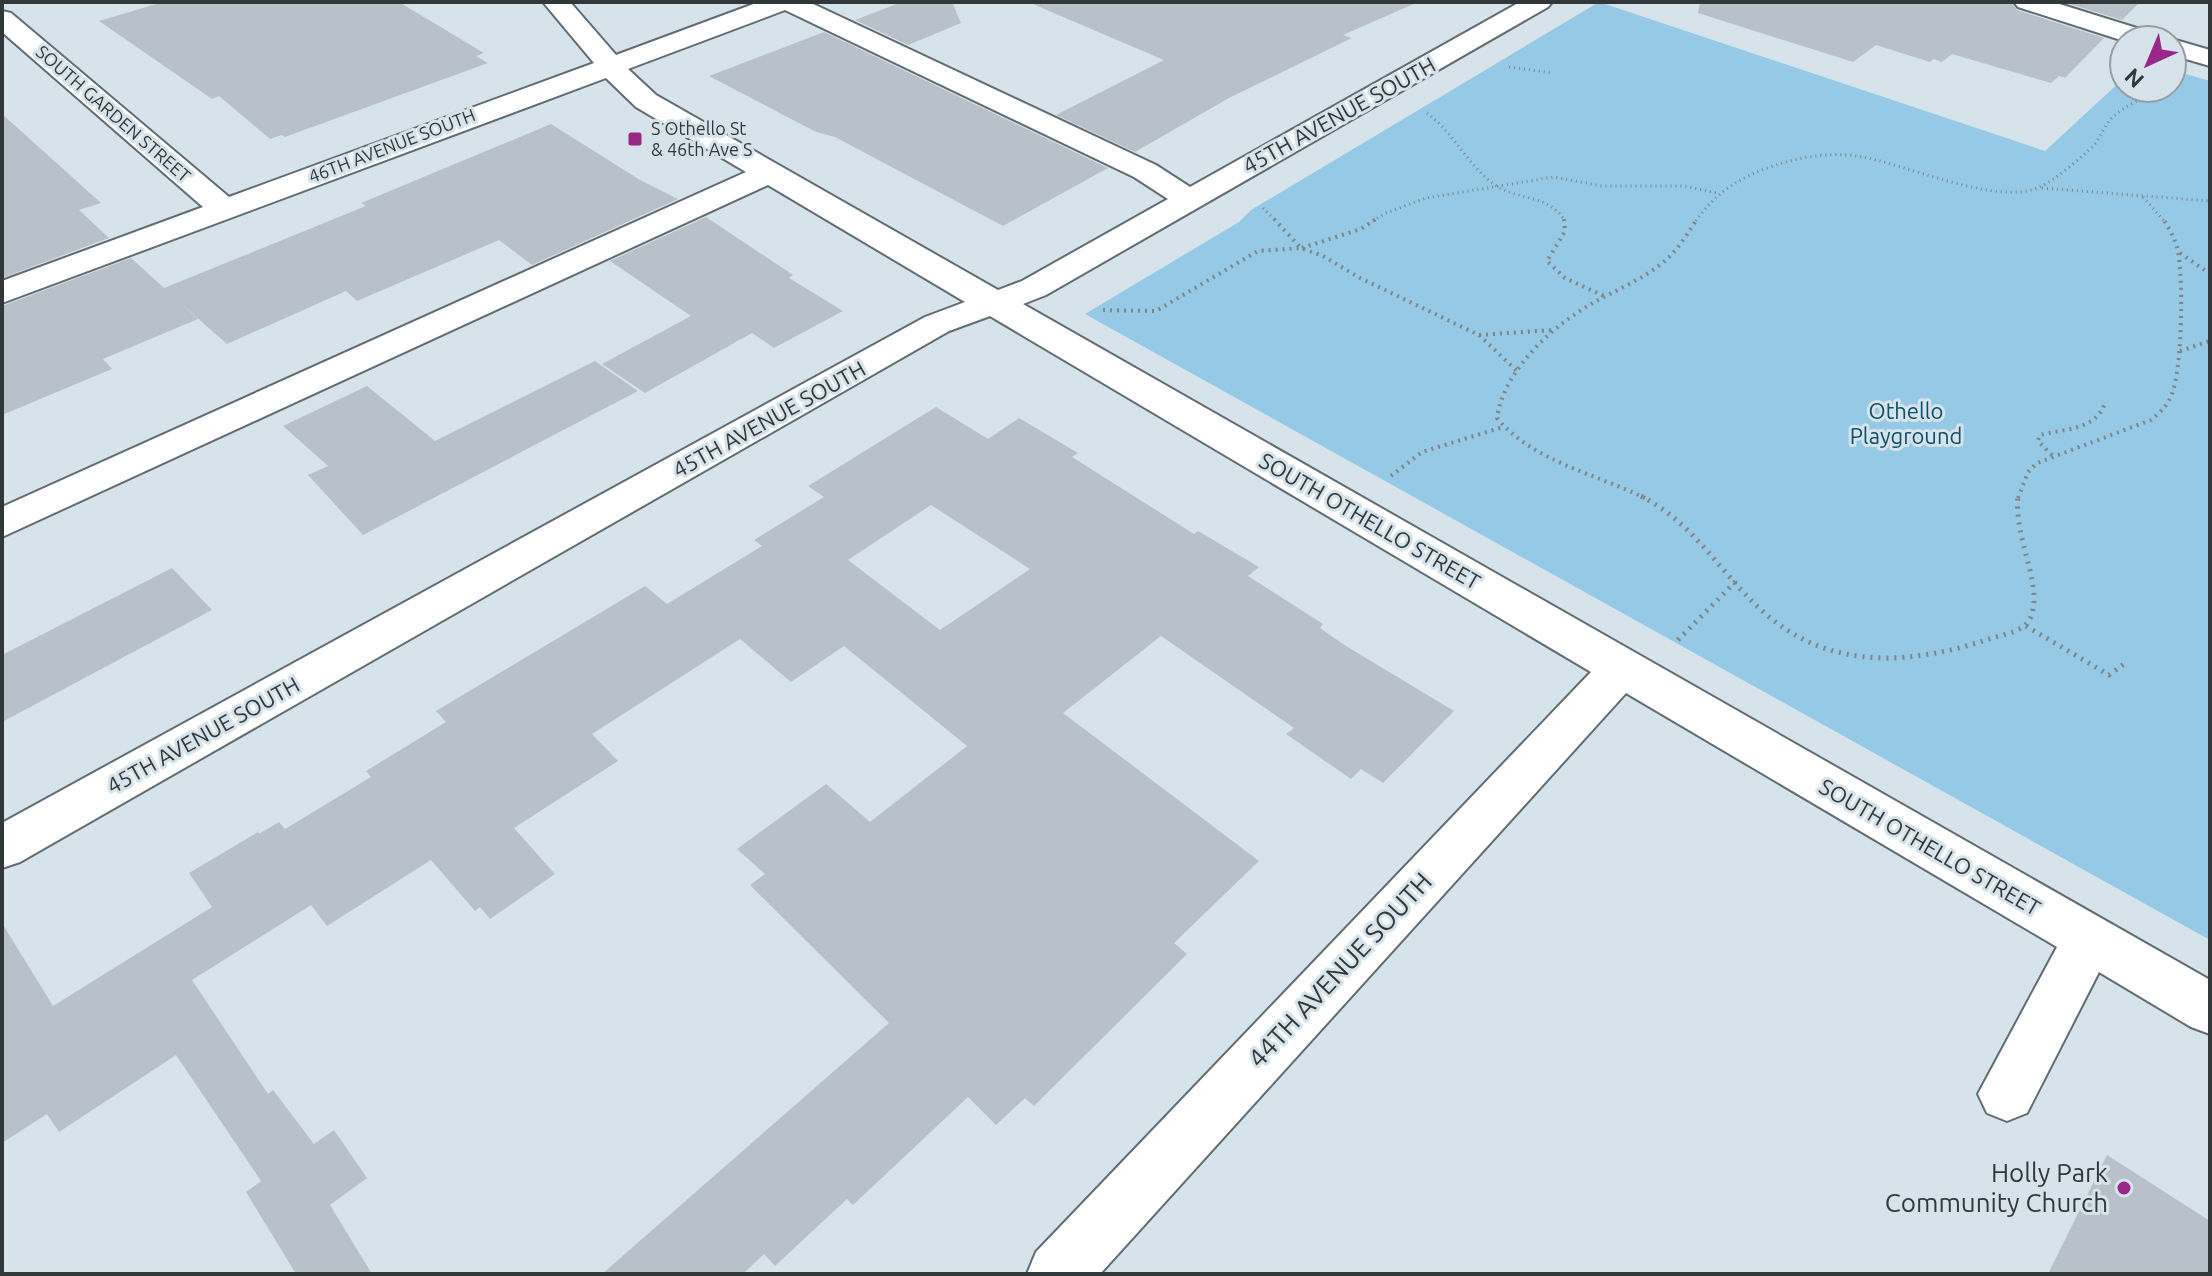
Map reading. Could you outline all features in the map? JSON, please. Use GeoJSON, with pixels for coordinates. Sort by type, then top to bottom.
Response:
{"type":"FeatureCollection","features":[{"type":"Feature","properties":{"kind":"street","name":"SOUTH OTHELLO STREET"},"geometry":{"type":"LineString","coordinates":[[556,2],[610,66],[646,101],[2210,1009]]}},
{"type":"Feature","properties":{"kind":"street","name":"46TH AVENUE SOUTH"},"geometry":{"type":"LineString","coordinates":[[2,293],[785,2]]}},
{"type":"Feature","properties":{"kind":"street"},"geometry":{"type":"LineString","coordinates":[[785,2],[1145,171],[1190,200]]}},
{"type":"Feature","properties":{"kind":"street","name":"45TH AVENUE SOUTH"},"geometry":{"type":"LineString","coordinates":[[2,847],[937,324],[1034,288],[1539,2]]}},
{"type":"Feature","properties":{"kind":"street"},"geometry":{"type":"LineString","coordinates":[[2038,3],[2108,27]]}},
{"type":"Feature","properties":{"kind":"street","name":"SOUTH GARDEN STREET"},"geometry":{"type":"LineString","coordinates":[[2,19],[224,209]]}},
{"type":"Feature","properties":{"kind":"street"},"geometry":{"type":"LineString","coordinates":[[2188,52],[2210,58]]}},
{"type":"Feature","properties":{"kind":"street"},"geometry":{"type":"LineString","coordinates":[[2,523],[770,173]]}},
{"type":"Feature","properties":{"kind":"street","name":"44TH AVENUE SOUTH"},"geometry":{"type":"LineString","coordinates":[[1058,1274],[1623,667]]}},
{"type":"Feature","properties":{"kind":"street"},"geometry":{"type":"LineString","coordinates":[[2007,1094],[2089,939]]}},
{"type":"Feature","properties":{"kind":"path"},"geometry":{"type":"LineString","coordinates":[[1380,92],[1439,121],[1497,187],[1540,201],[1560,214],[1566,223],[1565,231],[1547,261],[1565,278],[1605,297]]}},
{"type":"Feature","properties":{"kind":"path"},"geometry":{"type":"LineString","coordinates":[[2041,187],[2095,144],[2108,122],[2133,104]]}},
{"type":"Feature","properties":{"kind":"path"},"geometry":{"type":"LineString","coordinates":[[2143,197],[2168,225],[2180,253],[2180,351],[2172,399],[2159,416],[2126,433],[2052,455],[2031,468],[2018,498],[2018,536],[2035,597],[2035,613],[2026,626],[1946,654],[1896,659],[1857,656],[1818,645],[1782,627],[1762,610],[1694,533],[1660,507],[1617,484],[1540,452],[1503,427],[1497,418],[1496,409],[1517,371],[1554,330],[1669,257],[1717,193],[1766,168],[1830,155],[1882,159],[1986,189],[2019,191],[2041,187],[2210,201]]}},
{"type":"Feature","properties":{"kind":"path"},"geometry":{"type":"LineString","coordinates":[[1107,310],[1156,311],[1258,251],[1301,248],[1361,229],[1386,213],[1413,202],[1559,177],[1602,186],[1684,186],[1717,193]]}},
{"type":"Feature","properties":{"kind":"path"},"geometry":{"type":"LineString","coordinates":[[1301,248],[1479,335],[1517,371]]}},
{"type":"Feature","properties":{"kind":"path"},"geometry":{"type":"LineString","coordinates":[[2180,253],[2210,274]]}},
{"type":"Feature","properties":{"kind":"path"},"geometry":{"type":"LineString","coordinates":[[1479,335],[1554,330]]}},
{"type":"Feature","properties":{"kind":"path"},"geometry":{"type":"LineString","coordinates":[[2180,351],[2210,341]]}},
{"type":"Feature","properties":{"kind":"path"},"geometry":{"type":"LineString","coordinates":[[2052,455],[2040,445],[2040,435],[2095,420],[2103,413],[2105,402]]}},
{"type":"Feature","properties":{"kind":"path"},"geometry":{"type":"LineString","coordinates":[[1350,510],[1422,452],[1503,427]]}},
{"type":"Feature","properties":{"kind":"path"},"geometry":{"type":"LineString","coordinates":[[1623,667],[1674,644],[1737,580]]}},
{"type":"Feature","properties":{"kind":"path"},"geometry":{"type":"LineString","coordinates":[[2026,626],[2109,675],[2128,661]]}},
{"type":"Feature","properties":{"kind":"green space","name":"Othello Playground"},"geometry":{"type":"Polygon","coordinates":[[[1599,2],[2045,151],[2108,93],[2108,104],[2188,104],[2188,75],[2210,81],[2210,940],[1085,314],[1239,222],[1251,210],[1599,2]]]}},
{"type":"Feature","properties":{"kind":"building"},"geometry":{"type":"Polygon","coordinates":[[[163,2],[399,2],[484,53],[476,56],[488,63],[285,137],[270,139],[219,96],[212,99],[99,21],[163,2]]]}},
{"type":"Feature","properties":{"kind":"building"},"geometry":{"type":"Polygon","coordinates":[[[902,2],[952,2],[961,23],[908,45],[855,20],[902,2]]]}},
{"type":"Feature","properties":{"kind":"building"},"geometry":{"type":"Polygon","coordinates":[[[1028,2],[1418,2],[1343,35],[1352,38],[1229,98],[1135,152],[1056,115],[1164,60],[1028,2]]]}},
{"type":"Feature","properties":{"kind":"building"},"geometry":{"type":"Polygon","coordinates":[[[1700,2],[2011,2],[2017,10],[2104,38],[2065,78],[2059,76],[2051,83],[1952,54],[1942,62],[1933,59],[1930,62],[1876,45],[1853,62],[1698,13],[1700,2]]]}},
{"type":"Feature","properties":{"kind":"building"},"geometry":{"type":"Polygon","coordinates":[[[2063,2],[2140,2],[2122,20],[2063,2]]]}},
{"type":"Feature","properties":{"kind":"building"},"geometry":{"type":"Polygon","coordinates":[[[824,32],[1108,168],[1003,226],[835,137],[816,132],[709,76],[824,32]]]}},
{"type":"Feature","properties":{"kind":"building"},"geometry":{"type":"Polygon","coordinates":[[[2,114],[101,203],[79,210],[109,238],[2,278],[2,114]]]}},
{"type":"Feature","properties":{"kind":"building"},"geometry":{"type":"Polygon","coordinates":[[[551,124],[640,180],[678,199],[532,265],[499,240],[357,301],[346,291],[227,344],[177,300],[198,319],[103,359],[112,369],[2,415],[2,306],[131,258],[164,288],[366,206],[361,203],[551,124]]]}},
{"type":"Feature","properties":{"kind":"building"},"geometry":{"type":"Polygon","coordinates":[[[706,217],[793,275],[789,278],[843,311],[774,348],[752,333],[645,393],[602,364],[691,316],[610,261],[706,217]]]}},
{"type":"Feature","properties":{"kind":"building"},"geometry":{"type":"Polygon","coordinates":[[[595,361],[638,391],[363,535],[308,475],[328,466],[283,426],[367,386],[435,441],[595,361]]]}},
{"type":"Feature","properties":{"kind":"building"},"geometry":{"type":"Polygon","coordinates":[[[936,407],[988,439],[1019,418],[1078,453],[1072,457],[1194,534],[1198,531],[1259,567],[1248,576],[1323,624],[1320,628],[1346,646],[1454,711],[1383,783],[1361,769],[1351,779],[1286,734],[1294,728],[1161,636],[1063,713],[1259,861],[1174,943],[1187,954],[1034,1106],[1025,1098],[996,1125],[968,1097],[853,1205],[847,1199],[775,1266],[764,1254],[743,1274],[602,1274],[889,1023],[750,885],[765,874],[737,849],[826,784],[870,822],[967,746],[844,646],[791,682],[740,639],[592,734],[618,761],[514,828],[555,874],[490,919],[480,907],[475,911],[431,860],[327,926],[311,905],[192,980],[268,1094],[273,1090],[314,1144],[334,1130],[367,1178],[330,1205],[372,1274],[296,1274],[246,1192],[261,1181],[176,1055],[59,1132],[47,1114],[2,1143],[2,923],[53,1006],[212,907],[189,873],[279,822],[285,829],[371,777],[366,771],[446,722],[436,711],[645,586],[667,604],[762,546],[754,540],[824,497],[808,486],[936,407]],[[931,505],[848,560],[940,630],[1030,569],[931,505]]]}},
{"type":"Feature","properties":{"kind":"building"},"geometry":{"type":"Polygon","coordinates":[[[172,568],[212,610],[2,722],[2,655],[172,568]]]}},
{"type":"Feature","properties":{"kind":"building","name":"Holly Park Community Church"},"geometry":{"type":"Polygon","coordinates":[[[2107,1155],[2210,1221],[2210,1274],[2048,1274],[2107,1155]]]}},
{"type":"Feature","properties":{"kind":"place","name":"S Othello St & 46th Ave S"},"geometry":{"type":"Point","coordinates":[635,139]}},
{"type":"Feature","properties":{"kind":"place","name":"Holly Park Community Church"},"geometry":{"type":"Point","coordinates":[2124,1188]}}]}
